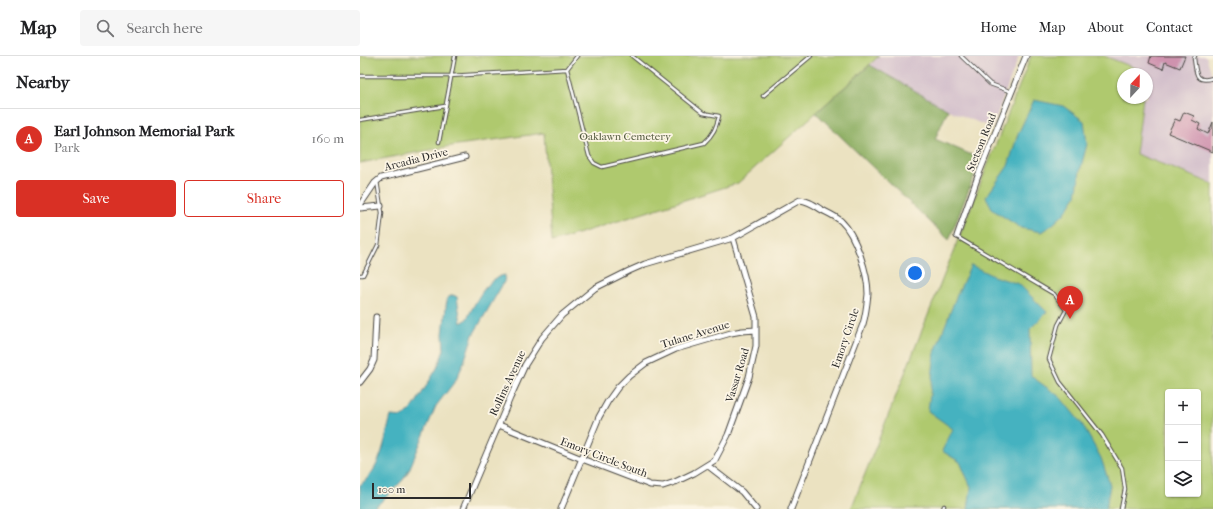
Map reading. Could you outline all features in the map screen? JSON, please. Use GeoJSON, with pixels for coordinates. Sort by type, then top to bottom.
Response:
{"type":"FeatureCollection","features":[{"type":"Feature","properties":{"kind":"street","name":"Stetson Road"},"geometry":{"type":"LineString","coordinates":[[957,236],[978,176],[1026,56]]}},
{"type":"Feature","properties":{"kind":"street","name":"Arcadia Drive"},"geometry":{"type":"LineString","coordinates":[[360,205],[377,180],[465,157]]}},
{"type":"Feature","properties":{"kind":"street","name":"Emory Circle"},"geometry":{"type":"LineString","coordinates":[[733,238],[797,201],[807,201],[841,221],[848,230],[857,247],[865,278],[868,294],[863,324],[791,509]]}},
{"type":"Feature","properties":{"kind":"street"},"geometry":{"type":"LineString","coordinates":[[360,208],[381,206]]}},
{"type":"Feature","properties":{"kind":"street","name":"Vassar Road"},"geometry":{"type":"LineString","coordinates":[[707,465],[715,460],[724,444],[749,377],[756,346],[756,317],[733,238]]}},
{"type":"Feature","properties":{"kind":"street","name":"Rollins Avenue"},"geometry":{"type":"LineString","coordinates":[[463,509],[510,398],[532,353],[542,338],[562,316],[573,305],[595,288],[629,270],[733,238]]}},
{"type":"Feature","properties":{"kind":"street"},"geometry":{"type":"LineString","coordinates":[[360,382],[370,369],[374,360],[376,317]]}},
{"type":"Feature","properties":{"kind":"street","name":"Tulane Avenue"},"geometry":{"type":"LineString","coordinates":[[561,509],[592,432],[608,401],[618,387],[636,371],[659,356],[676,349],[731,333],[756,330]]}},
{"type":"Feature","properties":{"kind":"street","name":"Emory Circle South"},"geometry":{"type":"LineString","coordinates":[[499,425],[644,484],[663,486],[675,482],[707,465]]}},
{"type":"Feature","properties":{"kind":"street"},"geometry":{"type":"LineString","coordinates":[[707,465],[742,492],[756,509]]}},
{"type":"Feature","properties":{"kind":"lane"},"geometry":{"type":"LineString","coordinates":[[439,142],[450,76],[455,56]]}},
{"type":"Feature","properties":{"kind":"lane"},"geometry":{"type":"LineString","coordinates":[[360,76],[450,76],[567,69],[577,56]]}},
{"type":"Feature","properties":{"kind":"lane"},"geometry":{"type":"LineString","coordinates":[[567,69],[589,156],[594,163],[602,167],[704,143],[711,137],[716,128],[719,116],[703,113],[632,56]]}},
{"type":"Feature","properties":{"kind":"lane"},"geometry":{"type":"LineString","coordinates":[[764,96],[811,56]]}},
{"type":"Feature","properties":{"kind":"lane"},"geometry":{"type":"LineString","coordinates":[[961,56],[990,84],[1012,93]]}},
{"type":"Feature","properties":{"kind":"lane"},"geometry":{"type":"LineString","coordinates":[[1195,56],[1197,77],[1200,80],[1208,80],[1213,78]]}},
{"type":"Feature","properties":{"kind":"lane"},"geometry":{"type":"LineString","coordinates":[[360,120],[445,106]]}},
{"type":"Feature","properties":{"kind":"lane"},"geometry":{"type":"LineString","coordinates":[[360,275],[364,275],[378,246],[382,214],[377,180]]}},
{"type":"Feature","properties":{"kind":"lane"},"geometry":{"type":"LineString","coordinates":[[957,236],[1054,294],[1066,310],[1058,325],[1049,359],[1060,382],[1102,435],[1122,468],[1125,489],[1121,509]]}},
{"type":"Feature","properties":{"kind":"shaded area"},"geometry":{"type":"Polygon","coordinates":[[[879,56],[1019,56],[992,128],[948,110],[870,65],[879,56]]]}},
{"type":"Feature","properties":{"kind":"shaded area"},"geometry":{"type":"Polygon","coordinates":[[[1104,56],[1206,56],[1213,77],[1213,184],[1136,154],[1142,104],[1153,104],[1153,68],[1135,68],[1104,56]]]}},
{"type":"Feature","properties":{"kind":"green space","name":"Oaklawn Cemetery"},"geometry":{"type":"Polygon","coordinates":[[[360,56],[879,56],[738,183],[552,242],[544,133],[457,145],[360,163],[360,56]]]}},
{"type":"Feature","properties":{"kind":"green space"},"geometry":{"type":"Polygon","coordinates":[[[1031,56],[1104,56],[1136,68],[1117,68],[1117,104],[1142,104],[1136,154],[1213,184],[1213,509],[851,509],[1031,56]]]}},
{"type":"Feature","properties":{"kind":"green space"},"geometry":{"type":"Polygon","coordinates":[[[870,65],[948,110],[935,139],[981,159],[949,240],[816,113],[870,65]]]}},
{"type":"Feature","properties":{"kind":"water"},"geometry":{"type":"Polygon","coordinates":[[[1034,100],[1063,106],[1084,121],[1087,144],[1080,171],[1076,196],[1064,214],[1052,225],[1041,232],[1021,228],[993,210],[986,197],[1008,166],[1018,134],[1034,100]]]}},
{"type":"Feature","properties":{"kind":"water"},"geometry":{"type":"Polygon","coordinates":[[[971,265],[993,276],[1019,284],[1047,312],[1030,329],[1031,376],[1060,397],[1082,424],[1101,458],[1110,485],[1106,509],[968,509],[971,487],[960,462],[942,451],[953,429],[928,411],[935,352],[956,297],[971,265]]]}},
{"type":"Feature","properties":{"kind":"water"},"geometry":{"type":"Polygon","coordinates":[[[505,275],[504,282],[473,335],[456,380],[436,406],[409,470],[403,480],[372,509],[360,509],[360,485],[373,471],[378,462],[391,416],[403,417],[414,406],[437,368],[444,350],[443,334],[447,298],[453,295],[457,297],[461,323],[466,320],[486,287],[498,277],[505,275]]]}},
{"type":"Feature","properties":{"kind":"building"},"geometry":{"type":"Polygon","coordinates":[[[1151,56],[1185,56],[1180,68],[1165,62],[1163,69],[1149,63],[1151,56]]]}},
{"type":"Feature","properties":{"kind":"building"},"geometry":{"type":"Polygon","coordinates":[[[1184,112],[1194,116],[1192,120],[1200,124],[1198,129],[1208,134],[1213,122],[1213,152],[1168,133],[1175,119],[1180,121],[1184,112]]]}},
{"type":"Feature","properties":{"kind":"place","name":"Earl Johnson Memorial Park"},"geometry":{"type":"Point","coordinates":[1070,319]}}]}
